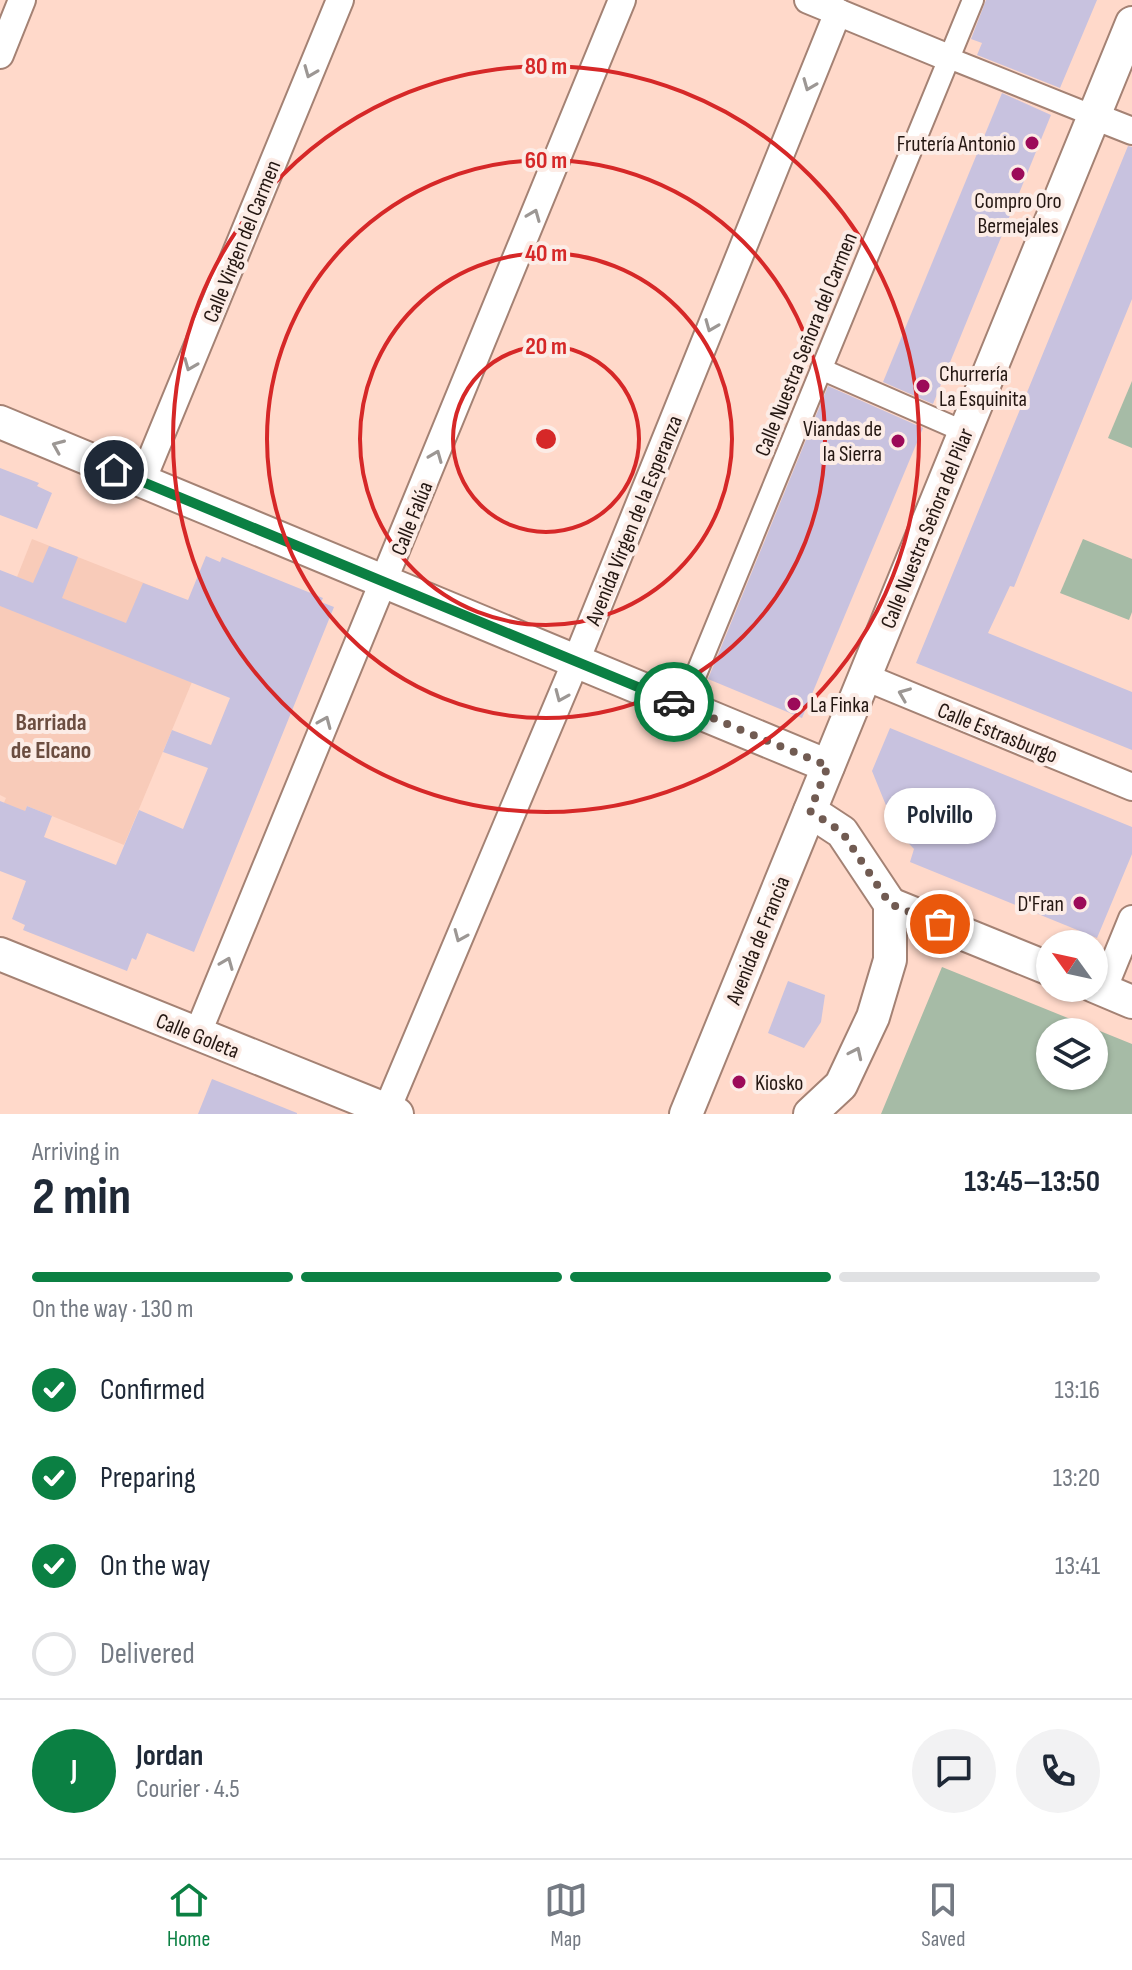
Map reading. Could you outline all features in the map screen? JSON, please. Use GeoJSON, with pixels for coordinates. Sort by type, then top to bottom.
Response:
{"type":"FeatureCollection","features":[{"type":"Feature","properties":{"kind":"street"},"geometry":{"type":"LineString","coordinates":[[0,55],[22,0]]}},
{"type":"Feature","properties":{"kind":"street","name":"Calle Virgen del Carmen"},"geometry":{"type":"LineString","coordinates":[[142,481],[340,0]]}},
{"type":"Feature","properties":{"kind":"street","name":"Calle Falúa"},"geometry":{"type":"LineString","coordinates":[[197,1035],[622,0]]}},
{"type":"Feature","properties":{"kind":"street"},"geometry":{"type":"LineString","coordinates":[[808,0],[1132,131]]}},
{"type":"Feature","properties":{"kind":"street","name":"Calle Nuestra Señora del Carmen"},"geometry":{"type":"LineString","coordinates":[[683,706],[973,0]]}},
{"type":"Feature","properties":{"kind":"street","name":"Avenida Virgen de la Esperanza"},"geometry":{"type":"LineString","coordinates":[[390,1112],[838,12]]}},
{"type":"Feature","properties":{"kind":"street","name":"Calle Nuestra Señora del Pilar"},"geometry":{"type":"LineString","coordinates":[[828,766],[1132,23]]}},
{"type":"Feature","properties":{"kind":"street"},"geometry":{"type":"LineString","coordinates":[[821,369],[965,432]]}},
{"type":"Feature","properties":{"kind":"street"},"geometry":{"type":"LineString","coordinates":[[0,422],[828,766]]}},
{"type":"Feature","properties":{"kind":"street","name":"Calle Estrasburgo"},"geometry":{"type":"LineString","coordinates":[[865,677],[1132,787]]}},
{"type":"Feature","properties":{"kind":"street","name":"Avenida de Francia"},"geometry":{"type":"LineString","coordinates":[[686,1114],[828,766]]}},
{"type":"Feature","properties":{"kind":"street"},"geometry":{"type":"LineString","coordinates":[[810,811],[842,832],[890,904],[890,960],[873,1017],[841,1085],[810,1114]]}},
{"type":"Feature","properties":{"kind":"street"},"geometry":{"type":"LineString","coordinates":[[890,904],[1036,963]]}},
{"type":"Feature","properties":{"kind":"street"},"geometry":{"type":"LineString","coordinates":[[1110,993],[1132,919]]}},
{"type":"Feature","properties":{"kind":"street","name":"Calle Goleta"},"geometry":{"type":"LineString","coordinates":[[0,954],[390,1112]]}},
{"type":"Feature","properties":{"kind":"shaded area"},"geometry":{"type":"Polygon","coordinates":[[[32,539],[172,594],[192,682],[124,845],[27,806],[20,823],[0,812],[6,798],[0,795],[0,571],[17,577],[32,539]]]}},
{"type":"Feature","properties":{"kind":"green space"},"geometry":{"type":"Polygon","coordinates":[[[1132,381],[1132,448],[1108,438],[1132,381]]]}},
{"type":"Feature","properties":{"kind":"green space"},"geometry":{"type":"Polygon","coordinates":[[[1083,539],[1132,559],[1132,612],[1129,620],[1060,593],[1083,539]]]}},
{"type":"Feature","properties":{"kind":"green space"},"geometry":{"type":"Polygon","coordinates":[[[942,967],[1068,1018],[1036,1018],[1036,1090],[1108,1090],[1108,1034],[1132,1044],[1132,1114],[881,1114],[942,967]]]}},
{"type":"Feature","properties":{"kind":"building"},"geometry":{"type":"Polygon","coordinates":[[[986,0],[1097,0],[1060,88],[977,55],[982,43],[971,39],[986,0]]]}},
{"type":"Feature","properties":{"kind":"building"},"geometry":{"type":"Polygon","coordinates":[[[1002,93],[1051,115],[933,404],[883,382],[1002,93]]]}},
{"type":"Feature","properties":{"kind":"building"},"geometry":{"type":"Polygon","coordinates":[[[1128,146],[1132,147],[1132,299],[1014,587],[1010,586],[988,633],[1132,692],[1132,750],[916,663],[1128,146]]]}},
{"type":"Feature","properties":{"kind":"building"},"geometry":{"type":"Polygon","coordinates":[[[828,386],[923,428],[802,718],[708,679],[828,386]]]}},
{"type":"Feature","properties":{"kind":"building"},"geometry":{"type":"Polygon","coordinates":[[[0,468],[39,483],[37,486],[52,493],[37,529],[0,515],[0,468]]]}},
{"type":"Feature","properties":{"kind":"building"},"geometry":{"type":"Polygon","coordinates":[[[49,546],[78,557],[62,598],[126,623],[143,583],[188,600],[206,556],[220,562],[222,557],[323,598],[321,602],[334,607],[194,952],[147,933],[136,960],[132,958],[127,971],[23,930],[25,925],[12,919],[26,881],[0,871],[0,801],[25,811],[27,806],[52,816],[44,837],[116,865],[139,810],[183,829],[208,768],[163,752],[172,730],[211,745],[230,698],[0,606],[0,570],[33,583],[49,546]]]}},
{"type":"Feature","properties":{"kind":"building"},"geometry":{"type":"Polygon","coordinates":[[[890,728],[1132,827],[1132,854],[1100,930],[1077,930],[910,862],[914,849],[896,830],[872,771],[890,728]]]}},
{"type":"Feature","properties":{"kind":"building"},"geometry":{"type":"Polygon","coordinates":[[[788,981],[825,995],[821,1022],[804,1048],[768,1033],[788,981]]]}},
{"type":"Feature","properties":{"kind":"building"},"geometry":{"type":"Polygon","coordinates":[[[212,1079],[297,1113],[297,1114],[198,1114],[212,1079]]]}},
{"type":"Feature","properties":{"kind":"way so far"},"geometry":{"type":"LineString","coordinates":[[674,702],[828,766],[810,811],[842,832],[890,904],[940,924]]}},
{"type":"Feature","properties":{"kind":"place","name":"Frutería Antonio"},"geometry":{"type":"Point","coordinates":[1032,143]}},
{"type":"Feature","properties":{"kind":"place","name":"Compro Oro Bermejales"},"geometry":{"type":"Point","coordinates":[1018,174]}},
{"type":"Feature","properties":{"kind":"place","name":"Churrería La Esquinita"},"geometry":{"type":"Point","coordinates":[923,386]}},
{"type":"Feature","properties":{"kind":"place","name":"Viandas de la Sierra"},"geometry":{"type":"Point","coordinates":[898,441]}},
{"type":"Feature","properties":{"kind":"place","name":"La Finka"},"geometry":{"type":"Point","coordinates":[794,704]}},
{"type":"Feature","properties":{"kind":"place","name":"D'Fran"},"geometry":{"type":"Point","coordinates":[1080,903]}},
{"type":"Feature","properties":{"kind":"place","name":"Polvillo"},"geometry":{"type":"Point","coordinates":[940,924]}},
{"type":"Feature","properties":{"kind":"place","name":"Kiosko"},"geometry":{"type":"Point","coordinates":[739,1082]}},
{"type":"Feature","properties":{"kind":"district","name":"Barriada de Elcano"},"geometry":{"type":"Point","coordinates":[51,736]}},
{"type":"Feature","properties":{"kind":"route"},"geometry":{"type":"LineString","coordinates":[[114,470],[674,702]]}}]}
